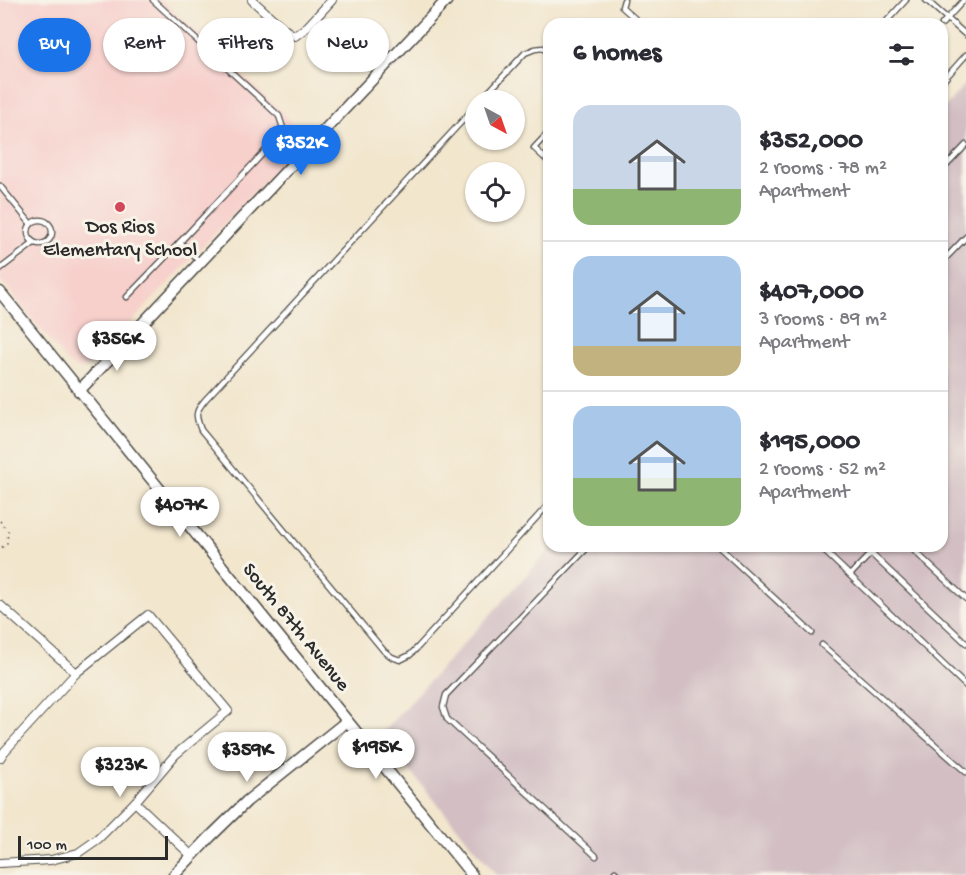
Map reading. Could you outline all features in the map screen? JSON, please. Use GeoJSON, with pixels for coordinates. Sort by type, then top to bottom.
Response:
{"type":"FeatureCollection","features":[{"type":"Feature","properties":{"kind":"street"},"geometry":{"type":"LineString","coordinates":[[252,0],[295,36],[308,26],[332,0]]}},
{"type":"Feature","properties":{"kind":"street"},"geometry":{"type":"LineString","coordinates":[[79,391],[447,0]]}},
{"type":"Feature","properties":{"kind":"street","name":"South 87th Avenue"},"geometry":{"type":"LineString","coordinates":[[0,292],[472,875]]}},
{"type":"Feature","properties":{"kind":"street"},"geometry":{"type":"LineString","coordinates":[[0,605],[76,673]]}},
{"type":"Feature","properties":{"kind":"street"},"geometry":{"type":"LineString","coordinates":[[0,758],[76,673],[148,615],[228,711],[175,755],[135,802],[98,839],[78,853],[51,860],[0,863]]}},
{"type":"Feature","properties":{"kind":"street"},"geometry":{"type":"LineString","coordinates":[[174,875],[247,801],[347,721]]}},
{"type":"Feature","properties":{"kind":"street"},"geometry":{"type":"LineString","coordinates":[[135,802],[192,856]]}},
{"type":"Feature","properties":{"kind":"lane"},"geometry":{"type":"LineString","coordinates":[[153,0],[279,116],[284,131],[305,151]]}},
{"type":"Feature","properties":{"kind":"lane"},"geometry":{"type":"LineString","coordinates":[[624,0],[622,7],[634,18]]}},
{"type":"Feature","properties":{"kind":"lane"},"geometry":{"type":"LineString","coordinates":[[890,18],[906,0]]}},
{"type":"Feature","properties":{"kind":"lane"},"geometry":{"type":"LineString","coordinates":[[926,0],[946,18]]}},
{"type":"Feature","properties":{"kind":"lane"},"geometry":{"type":"LineString","coordinates":[[948,18],[964,0]]}},
{"type":"Feature","properties":{"kind":"lane"},"geometry":{"type":"LineString","coordinates":[[948,20],[966,35]]}},
{"type":"Feature","properties":{"kind":"lane"},"geometry":{"type":"LineString","coordinates":[[490,90],[525,53],[543,48]]}},
{"type":"Feature","properties":{"kind":"lane"},"geometry":{"type":"LineString","coordinates":[[948,75],[966,55]]}},
{"type":"Feature","properties":{"kind":"lane"},"geometry":{"type":"LineString","coordinates":[[465,118],[205,400],[197,410],[196,419],[201,430],[384,651],[400,660],[418,648],[543,511]]}},
{"type":"Feature","properties":{"kind":"lane"},"geometry":{"type":"LineString","coordinates":[[127,297],[284,131]]}},
{"type":"Feature","properties":{"kind":"lane"},"geometry":{"type":"LineString","coordinates":[[543,138],[534,148],[543,156]]}},
{"type":"Feature","properties":{"kind":"lane"},"geometry":{"type":"LineString","coordinates":[[948,164],[966,145]]}},
{"type":"Feature","properties":{"kind":"lane"},"geometry":{"type":"LineString","coordinates":[[0,186],[31,224]]}},
{"type":"Feature","properties":{"kind":"lane"},"geometry":{"type":"LineString","coordinates":[[0,269],[34,243],[46,243],[51,238],[53,230],[49,223],[38,220],[31,224],[28,232],[34,243]]}},
{"type":"Feature","properties":{"kind":"lane"},"geometry":{"type":"LineString","coordinates":[[948,256],[966,237]]}},
{"type":"Feature","properties":{"kind":"lane"},"geometry":{"type":"LineString","coordinates":[[180,242],[201,262]]}},
{"type":"Feature","properties":{"kind":"lane"},"geometry":{"type":"LineString","coordinates":[[583,552],[446,695],[442,707],[447,719],[596,856]]}},
{"type":"Feature","properties":{"kind":"lane"},"geometry":{"type":"LineString","coordinates":[[724,552],[812,633]]}},
{"type":"Feature","properties":{"kind":"lane"},"geometry":{"type":"LineString","coordinates":[[825,552],[965,682]]}},
{"type":"Feature","properties":{"kind":"lane"},"geometry":{"type":"LineString","coordinates":[[916,552],[966,598]]}},
{"type":"Feature","properties":{"kind":"lane"},"geometry":{"type":"LineString","coordinates":[[850,576],[871,554],[966,643]]}},
{"type":"Feature","properties":{"kind":"lane"},"geometry":{"type":"LineString","coordinates":[[822,645],[966,772]]}},
{"type":"Feature","properties":{"kind":"path"},"geometry":{"type":"LineString","coordinates":[[0,520],[8,531],[7,543],[0,549]]}},
{"type":"Feature","properties":{"kind":"shaded area","name":"Dos Rios Elementary School"},"geometry":{"type":"Polygon","coordinates":[[[0,0],[162,0],[181,18],[103,18],[103,72],[185,72],[185,22],[197,33],[197,72],[239,72],[307,136],[93,363],[84,368],[75,368],[68,363],[0,279],[0,0]]]}},
{"type":"Feature","properties":{"kind":"shaded area"},"geometry":{"type":"Polygon","coordinates":[[[966,83],[966,875],[497,875],[380,735],[548,552],[948,552],[948,103],[966,83]]]}},
{"type":"Feature","properties":{"kind":"place","name":"Dos Rios Elementary School"},"geometry":{"type":"Point","coordinates":[120,207]}}]}
